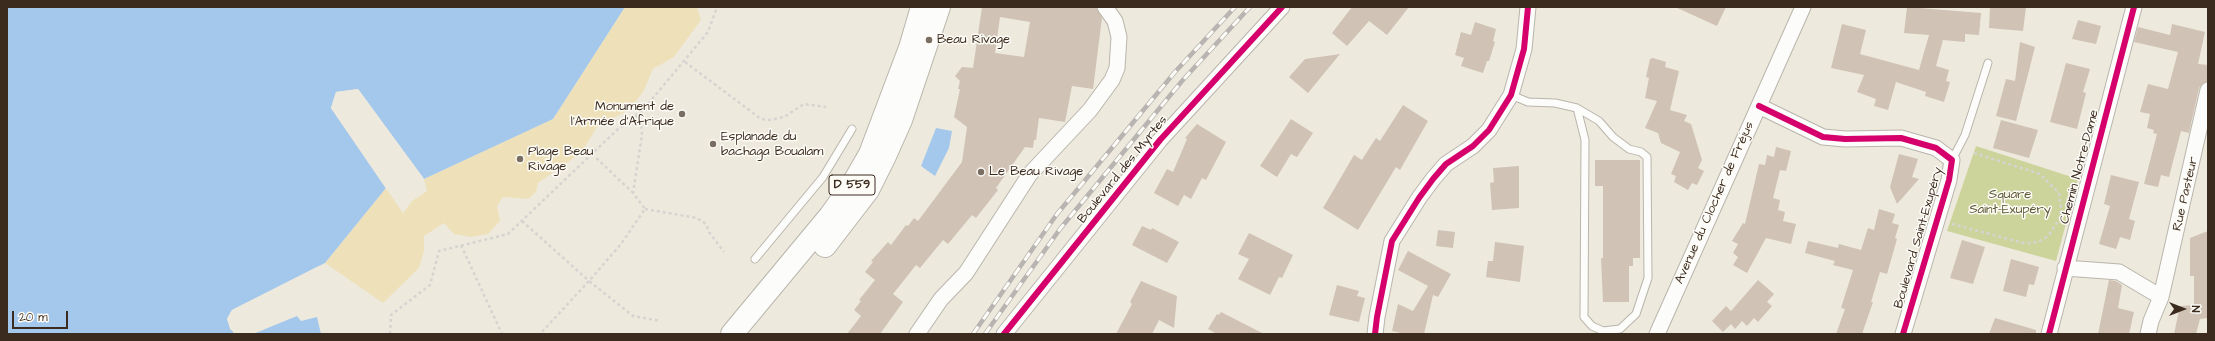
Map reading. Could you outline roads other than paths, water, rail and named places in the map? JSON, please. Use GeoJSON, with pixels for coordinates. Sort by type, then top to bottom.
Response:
{"type":"FeatureCollection","features":[{"type":"Feature","properties":{"kind":"main road","name":"D 559"},"geometry":{"type":"LineString","coordinates":[[732,334],[830,216],[851,187],[870,154],[910,48],[922,7]]}},
{"type":"Feature","properties":{"kind":"main road","name":"D 559"},"geometry":{"type":"LineString","coordinates":[[751,334],[848,217],[868,190],[901,120],[939,7]]}},
{"type":"Feature","properties":{"kind":"street"},"geometry":{"type":"LineString","coordinates":[[917,334],[941,300],[966,273],[1030,174],[1090,110],[1112,80],[1117,68],[1119,37],[1115,22],[1106,7]]}},
{"type":"Feature","properties":{"kind":"street","name":"Boulevard des Myrtes"},"geometry":{"type":"LineString","coordinates":[[1004,334],[1160,140],[1282,7]]}},
{"type":"Feature","properties":{"kind":"street"},"geometry":{"type":"LineString","coordinates":[[1376,334],[1377,317],[1392,241],[1433,179],[1446,164],[1473,146],[1490,130],[1511,95],[1524,49],[1528,7]]}},
{"type":"Feature","properties":{"kind":"street","name":"Avenue du Clocher de Fréjus"},"geometry":{"type":"LineString","coordinates":[[1657,334],[1803,7]]}},
{"type":"Feature","properties":{"kind":"street","name":"Chemin Notre-Dame"},"geometry":{"type":"LineString","coordinates":[[2049,334],[2134,7]]}},
{"type":"Feature","properties":{"kind":"street","name":"Rue Pasteur"},"geometry":{"type":"LineString","coordinates":[[2148,334],[2151,321],[2161,297],[2208,90]]}},
{"type":"Feature","properties":{"kind":"street","name":"Boulevard Saint-Exupéry"},"geometry":{"type":"LineString","coordinates":[[1759,106],[1823,137],[1845,139],[1901,138],[1955,154],[1949,180],[1903,334]]}},
{"type":"Feature","properties":{"kind":"street"},"geometry":{"type":"LineString","coordinates":[[2065,268],[2119,272],[2161,297]]}},
{"type":"Feature","properties":{"kind":"lane","name":"Boulevard Saint-Exupéry"},"geometry":{"type":"LineString","coordinates":[[1955,154],[1988,63]]}},
{"type":"Feature","properties":{"kind":"lane"},"geometry":{"type":"LineString","coordinates":[[1511,95],[1528,102],[1555,103],[1577,108],[1599,121],[1613,137],[1629,149],[1641,152],[1646,157],[1648,278],[1636,314],[1620,329],[1603,332],[1592,326],[1584,317],[1585,140],[1577,108]]}},
{"type":"Feature","properties":{"kind":"lane"},"geometry":{"type":"LineString","coordinates":[[755,259],[823,177],[852,129]]}},
{"type":"Feature","properties":{"kind":"water"},"geometry":{"type":"Polygon","coordinates":[[[7,7],[625,7],[553,119],[424,179],[358,89],[336,92],[331,108],[386,188],[325,263],[232,310],[227,319],[234,334],[7,334],[7,7]]]}},
{"type":"Feature","properties":{"kind":"water"},"geometry":{"type":"Polygon","coordinates":[[[936,128],[952,131],[949,148],[935,176],[921,166],[936,128]]]}},
{"type":"Feature","properties":{"kind":"water"},"geometry":{"type":"Polygon","coordinates":[[[297,316],[301,321],[317,317],[321,334],[253,334],[297,316]]]}},
{"type":"Feature","properties":{"kind":"railway"},"geometry":{"type":"LineString","coordinates":[[973,334],[1057,214],[1175,72],[1235,7]]}},
{"type":"Feature","properties":{"kind":"railway"},"geometry":{"type":"LineString","coordinates":[[985,334],[1060,229],[1182,81],[1250,7]]}},
{"type":"Feature","properties":{"kind":"place","name":"Beau Rivage"},"geometry":{"type":"Point","coordinates":[929,40]}},
{"type":"Feature","properties":{"kind":"place","name":"Monument de l'Armée d'Afrique"},"geometry":{"type":"Point","coordinates":[682,114]}},
{"type":"Feature","properties":{"kind":"place","name":"Esplanade du bachaga Boualam"},"geometry":{"type":"Point","coordinates":[713,144]}},
{"type":"Feature","properties":{"kind":"place","name":"Plage Beau Rivage"},"geometry":{"type":"Point","coordinates":[520,159]}},
{"type":"Feature","properties":{"kind":"place","name":"Le Beau Rivage"},"geometry":{"type":"Point","coordinates":[981,172]}},
{"type":"Feature","properties":{"kind":"park label","name":"Square Saint-Exupéry"},"geometry":{"type":"Point","coordinates":[2010,202]}}]}
